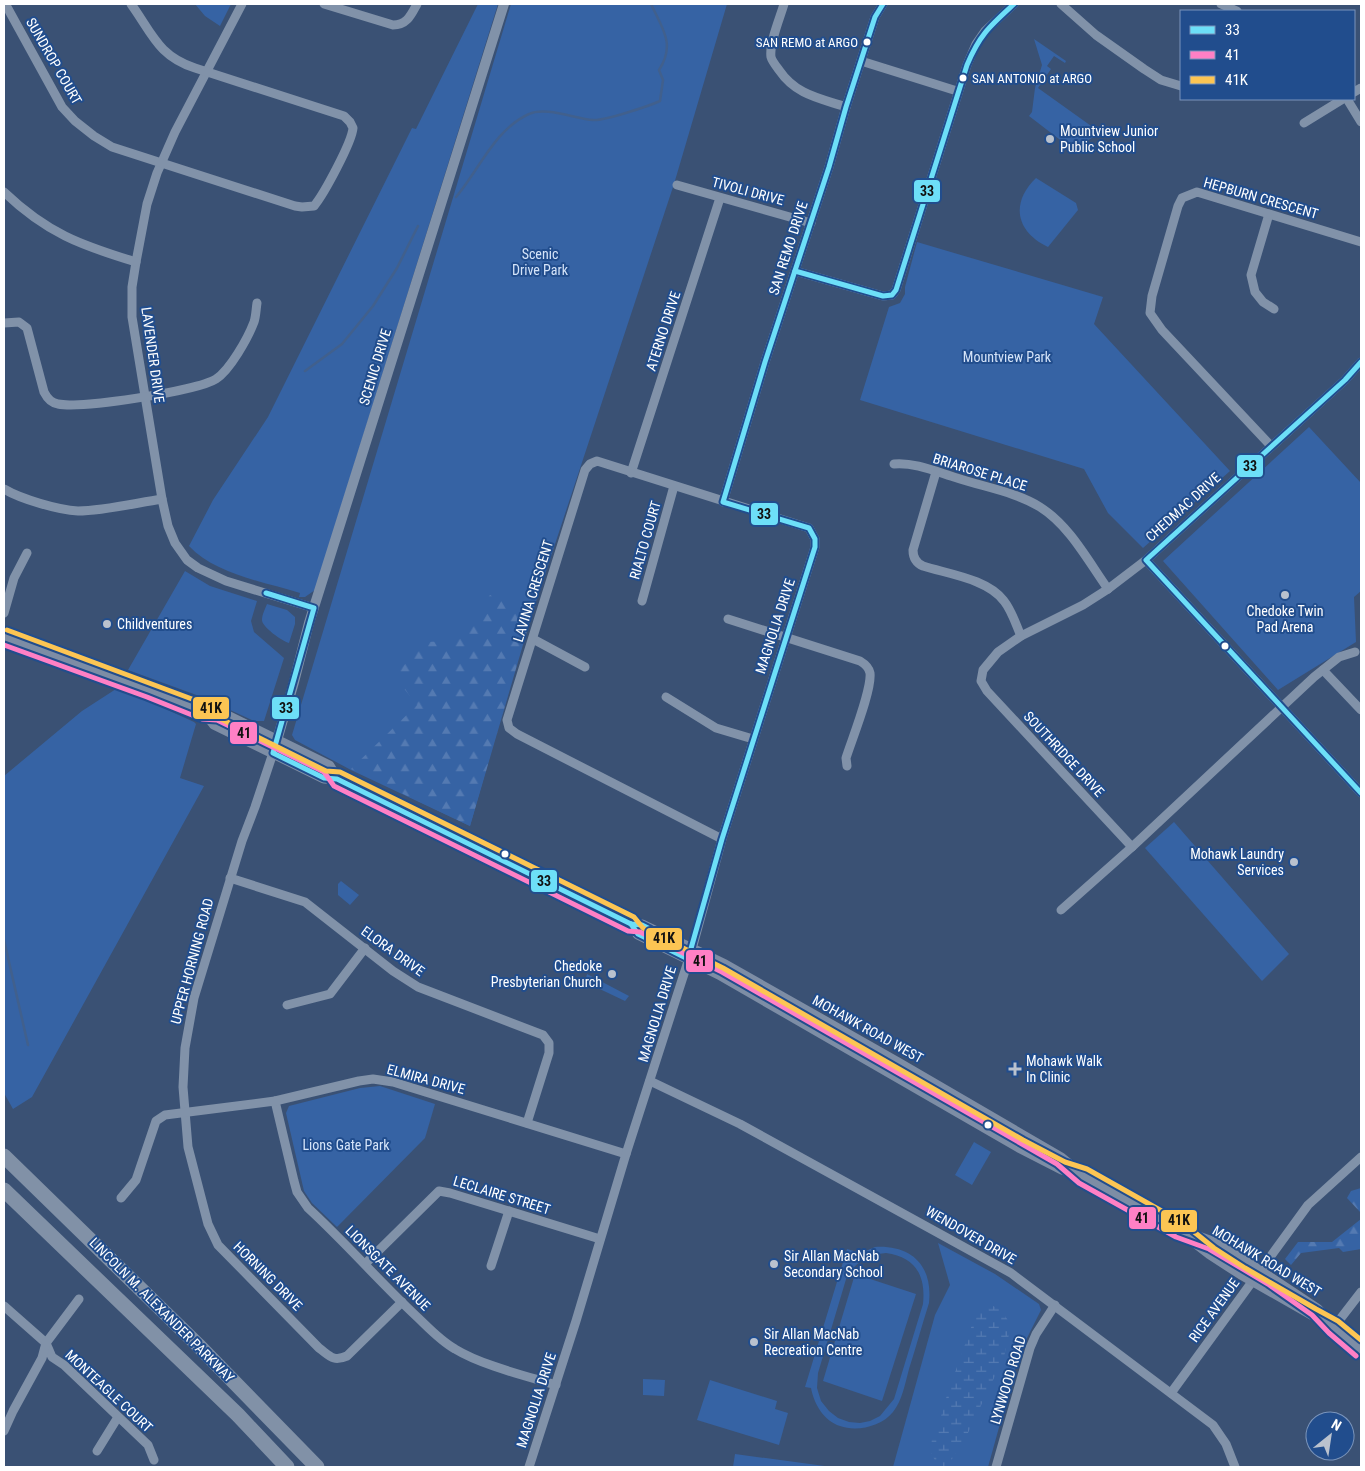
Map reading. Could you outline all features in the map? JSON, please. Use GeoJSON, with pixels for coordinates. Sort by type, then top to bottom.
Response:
{"type":"FeatureCollection","features":[{"type":"Feature","properties":{"kind":"highway","name":"LINCOLN M. ALEXANDER PARKWAY"},"geometry":{"type":"LineString","coordinates":[[4,1156],[198,1345],[317,1467]]}},
{"type":"Feature","properties":{"kind":"highway","name":"LINCOLN M. ALEXANDER PARKWAY"},"geometry":{"type":"LineString","coordinates":[[4,1190],[238,1415],[287,1467]]}},
{"type":"Feature","properties":{"kind":"main road"},"geometry":{"type":"LineString","coordinates":[[4,637],[205,712]]}},
{"type":"Feature","properties":{"kind":"main road","name":"MOHAWK ROAD WEST"},"geometry":{"type":"LineString","coordinates":[[205,712],[219,712],[329,766],[337,779]]}},
{"type":"Feature","properties":{"kind":"main road","name":"MOHAWK ROAD WEST"},"geometry":{"type":"LineString","coordinates":[[205,712],[214,724],[324,778],[337,779],[631,924],[638,934],[725,965],[1061,1158],[1083,1176],[1178,1230],[1210,1254],[1253,1281],[1334,1327]]}},
{"type":"Feature","properties":{"kind":"main road","name":"MOHAWK ROAD WEST"},"geometry":{"type":"LineString","coordinates":[[690,954],[719,974],[1019,1147],[1062,1169],[1083,1176]]}},
{"type":"Feature","properties":{"kind":"main road"},"geometry":{"type":"LineString","coordinates":[[878,1066],[898,1063]]}},
{"type":"Feature","properties":{"kind":"main road","name":"MOHAWK ROAD WEST"},"geometry":{"type":"LineString","coordinates":[[1178,1230],[1212,1242],[1260,1271],[1317,1309],[1334,1327],[1361,1350]]}},
{"type":"Feature","properties":{"kind":"street"},"geometry":{"type":"LineString","coordinates":[[131,4],[168,56],[184,65],[207,72]]}},
{"type":"Feature","properties":{"kind":"street","name":"LAVENDER DRIVE"},"geometry":{"type":"LineString","coordinates":[[242,4],[175,132],[161,163],[147,204],[136,262],[131,306],[162,499],[168,526],[175,543],[184,556],[198,568],[226,581],[314,608]]}},
{"type":"Feature","properties":{"kind":"street"},"geometry":{"type":"LineString","coordinates":[[324,4],[393,25],[408,20],[418,4]]}},
{"type":"Feature","properties":{"kind":"street","name":"SCENIC DRIVE"},"geometry":{"type":"LineString","coordinates":[[277,740],[314,608],[504,4]]}},
{"type":"Feature","properties":{"kind":"street"},"geometry":{"type":"LineString","coordinates":[[784,4],[772,47],[771,58],[786,81],[796,88],[808,95],[846,107]]}},
{"type":"Feature","properties":{"kind":"street","name":"SAN REMO DRIVE"},"geometry":{"type":"LineString","coordinates":[[723,502],[765,362],[829,167],[861,60],[875,17],[883,4]]}},
{"type":"Feature","properties":{"kind":"street"},"geometry":{"type":"LineString","coordinates":[[795,271],[883,296],[892,295],[896,290],[958,91],[976,44],[985,31],[1014,4]]}},
{"type":"Feature","properties":{"kind":"street"},"geometry":{"type":"LineString","coordinates":[[1061,4],[1096,35],[1144,69],[1161,80],[1180,86]]}},
{"type":"Feature","properties":{"kind":"street"},"geometry":{"type":"LineString","coordinates":[[1221,4],[1235,10]]}},
{"type":"Feature","properties":{"kind":"street","name":"SUNDROP COURT"},"geometry":{"type":"LineString","coordinates":[[7,7],[62,107],[75,121],[94,136],[112,147],[295,206],[314,206],[350,140],[353,128],[350,122],[344,116],[207,72]]}},
{"type":"Feature","properties":{"kind":"street"},"geometry":{"type":"LineString","coordinates":[[861,60],[958,91]]}},
{"type":"Feature","properties":{"kind":"street"},"geometry":{"type":"LineString","coordinates":[[1304,123],[1341,100]]}},
{"type":"Feature","properties":{"kind":"street"},"geometry":{"type":"LineString","coordinates":[[1349,100],[1361,122]]}},
{"type":"Feature","properties":{"kind":"street","name":"TIVOLI DRIVE"},"geometry":{"type":"LineString","coordinates":[[677,185],[810,223]]}},
{"type":"Feature","properties":{"kind":"street"},"geometry":{"type":"LineString","coordinates":[[4,192],[32,216],[67,238],[136,262]]}},
{"type":"Feature","properties":{"kind":"street","name":"HEPBURN CRESCENT"},"geometry":{"type":"LineString","coordinates":[[1271,446],[1162,330],[1150,313],[1157,278],[1178,206],[1182,198],[1197,192],[1361,242]]}},
{"type":"Feature","properties":{"kind":"street","name":"ATERNO DRIVE"},"geometry":{"type":"LineString","coordinates":[[631,473],[720,198]]}},
{"type":"Feature","properties":{"kind":"street"},"geometry":{"type":"LineString","coordinates":[[1269,214],[1251,275],[1255,292],[1263,302],[1274,309]]}},
{"type":"Feature","properties":{"kind":"street"},"geometry":{"type":"LineString","coordinates":[[4,323],[19,322],[27,328],[44,392],[52,402],[63,405],[93,404],[201,386],[222,374],[232,361],[254,321],[257,303]]}},
{"type":"Feature","properties":{"kind":"street","name":"CHEDMAC DRIVE"},"geometry":{"type":"LineString","coordinates":[[1361,362],[1345,380],[1146,560],[1361,793]]}},
{"type":"Feature","properties":{"kind":"street","name":"LAVINA CRESCENT"},"geometry":{"type":"LineString","coordinates":[[722,839],[517,734],[509,728],[507,720],[585,470],[590,464],[597,462],[809,528],[815,539]]}},
{"type":"Feature","properties":{"kind":"street","name":"BRIAROSE PLACE"},"geometry":{"type":"LineString","coordinates":[[894,464],[904,463],[936,472],[1021,498],[1040,507],[1063,527],[1108,589]]}},
{"type":"Feature","properties":{"kind":"street"},"geometry":{"type":"LineString","coordinates":[[936,472],[913,550],[913,557],[918,564],[923,566],[988,586],[1006,603],[1021,636]]}},
{"type":"Feature","properties":{"kind":"street","name":"RIALTO COURT"},"geometry":{"type":"LineString","coordinates":[[642,601],[674,486]]}},
{"type":"Feature","properties":{"kind":"street"},"geometry":{"type":"LineString","coordinates":[[4,489],[18,496],[54,507],[76,511],[162,499]]}},
{"type":"Feature","properties":{"kind":"street","name":"MAGNOLIA DRIVE"},"geometry":{"type":"LineString","coordinates":[[529,1467],[690,954],[722,839],[815,547],[815,539]]}},
{"type":"Feature","properties":{"kind":"street"},"geometry":{"type":"LineString","coordinates":[[4,613],[14,578],[28,553]]}},
{"type":"Feature","properties":{"kind":"street","name":"SOUTHRIDGE DRIVE"},"geometry":{"type":"LineString","coordinates":[[1132,847],[986,691],[982,681],[983,670],[998,652],[1021,636],[1083,605],[1108,589],[1146,560]]}},
{"type":"Feature","properties":{"kind":"street"},"geometry":{"type":"LineString","coordinates":[[728,619],[860,661],[868,667],[870,673],[868,688],[846,758],[847,766]]}},
{"type":"Feature","properties":{"kind":"street"},"geometry":{"type":"LineString","coordinates":[[533,639],[584,667]]}},
{"type":"Feature","properties":{"kind":"street"},"geometry":{"type":"LineString","coordinates":[[1061,910],[1132,847],[1281,706],[1339,657],[1355,652]]}},
{"type":"Feature","properties":{"kind":"street"},"geometry":{"type":"LineString","coordinates":[[1323,670],[1361,710]]}},
{"type":"Feature","properties":{"kind":"street"},"geometry":{"type":"LineString","coordinates":[[666,697],[716,728],[754,739]]}},
{"type":"Feature","properties":{"kind":"street","name":"UPPER HORNING ROAD"},"geometry":{"type":"LineString","coordinates":[[184,1112],[183,1072],[188,1027],[194,998],[230,878],[277,740]]}},
{"type":"Feature","properties":{"kind":"street","name":"ELORA DRIVE"},"geometry":{"type":"LineString","coordinates":[[230,878],[305,902],[393,971],[418,988],[543,1035],[549,1043],[550,1053],[527,1123]]}},
{"type":"Feature","properties":{"kind":"street"},"geometry":{"type":"LineString","coordinates":[[287,1005],[330,994],[365,948]]}},
{"type":"Feature","properties":{"kind":"street","name":"ELMIRA DRIVE"},"geometry":{"type":"LineString","coordinates":[[184,1112],[274,1101],[358,1081],[387,1080],[626,1154]]}},
{"type":"Feature","properties":{"kind":"street","name":"WENDOVER DRIVE"},"geometry":{"type":"LineString","coordinates":[[650,1082],[740,1124],[1011,1273],[1213,1425],[1226,1444],[1235,1467]]}},
{"type":"Feature","properties":{"kind":"street","name":"LIONSGATE AVENUE"},"geometry":{"type":"LineString","coordinates":[[274,1101],[297,1192],[308,1208],[441,1340],[454,1349],[497,1367],[556,1385]]}},
{"type":"Feature","properties":{"kind":"street"},"geometry":{"type":"LineString","coordinates":[[121,1198],[136,1180],[156,1121],[165,1115],[184,1112]]}},
{"type":"Feature","properties":{"kind":"street","name":"HORNING DRIVE"},"geometry":{"type":"LineString","coordinates":[[184,1112],[188,1147],[212,1235],[230,1257],[319,1348],[332,1358],[339,1359],[347,1356],[402,1302]]}},
{"type":"Feature","properties":{"kind":"street","name":"RICE AVENUE"},"geometry":{"type":"LineString","coordinates":[[1171,1393],[1308,1205],[1361,1157]]}},
{"type":"Feature","properties":{"kind":"street","name":"LECLAIRE STREET"},"geometry":{"type":"LineString","coordinates":[[364,1264],[439,1191],[600,1239]]}},
{"type":"Feature","properties":{"kind":"street"},"geometry":{"type":"LineString","coordinates":[[491,1266],[509,1212]]}},
{"type":"Feature","properties":{"kind":"street"},"geometry":{"type":"LineString","coordinates":[[1334,1327],[1361,1292]]}},
{"type":"Feature","properties":{"kind":"street"},"geometry":{"type":"LineString","coordinates":[[4,1431],[42,1358],[46,1343],[79,1298]]}},
{"type":"Feature","properties":{"kind":"street","name":"MONTEAGLE COURT"},"geometry":{"type":"LineString","coordinates":[[4,1306],[46,1343],[52,1357],[64,1365],[148,1445],[154,1460]]}},
{"type":"Feature","properties":{"kind":"street","name":"LYNWOOD ROAD"},"geometry":{"type":"LineString","coordinates":[[996,1467],[1030,1348],[1043,1322],[1055,1306]]}},
{"type":"Feature","properties":{"kind":"street"},"geometry":{"type":"LineString","coordinates":[[97,1451],[118,1417]]}},
{"type":"Feature","properties":{"kind":"green space"},"geometry":{"type":"Polygon","coordinates":[[[195,4],[231,4],[220,26],[205,16],[195,4]]]}},
{"type":"Feature","properties":{"kind":"green space"},"geometry":{"type":"Polygon","coordinates":[[[478,4],[498,4],[315,590],[305,597],[299,597],[300,593],[256,581],[212,564],[189,546],[213,500],[268,417],[412,128],[416,129],[478,4]]]}},
{"type":"Feature","properties":{"kind":"green space","name":"Scenic Drive Park"},"geometry":{"type":"Polygon","coordinates":[[[511,4],[727,4],[674,184],[522,644],[470,826],[351,770],[295,740],[292,735],[511,4]]]}},
{"type":"Feature","properties":{"kind":"green space"},"geometry":{"type":"Polygon","coordinates":[[[1034,39],[1066,61],[1065,63],[1054,56],[1047,66],[1051,69],[1038,88],[1101,133],[1072,149],[1029,116],[1032,112],[1035,88],[1042,65],[1034,39]]]}},
{"type":"Feature","properties":{"kind":"green space"},"geometry":{"type":"Polygon","coordinates":[[[1036,178],[1076,203],[1078,210],[1048,247],[1037,241],[1029,233],[1023,225],[1020,216],[1022,197],[1036,178]]]}},
{"type":"Feature","properties":{"kind":"green space","name":"Mountview Park"},"geometry":{"type":"Polygon","coordinates":[[[917,242],[1103,297],[1094,324],[1230,471],[1143,548],[1108,513],[1084,469],[860,400],[889,307],[900,303],[905,294],[905,287],[917,242]]]}},
{"type":"Feature","properties":{"kind":"green space"},"geometry":{"type":"Polygon","coordinates":[[[1309,427],[1361,483],[1361,591],[1354,597],[1356,642],[1278,690],[1163,561],[1309,427]]]}},
{"type":"Feature","properties":{"kind":"green space"},"geometry":{"type":"Polygon","coordinates":[[[185,571],[210,586],[257,601],[251,621],[254,632],[284,658],[264,721],[254,721],[202,697],[128,670],[185,571]]]}},
{"type":"Feature","properties":{"kind":"green space"},"geometry":{"type":"Polygon","coordinates":[[[490,595],[532,614],[470,826],[351,769],[417,705],[394,676],[425,642],[455,641],[490,595]]]}},
{"type":"Feature","properties":{"kind":"green space"},"geometry":{"type":"Polygon","coordinates":[[[267,604],[287,610],[295,617],[295,624],[289,643],[282,640],[263,623],[262,616],[267,604]]]}},
{"type":"Feature","properties":{"kind":"green space"},"geometry":{"type":"Polygon","coordinates":[[[116,689],[146,700],[196,724],[180,778],[204,786],[32,1097],[13,1109],[4,1093],[4,776],[82,711],[116,689]]]}},
{"type":"Feature","properties":{"kind":"green space"},"geometry":{"type":"Polygon","coordinates":[[[1174,822],[1289,954],[1262,981],[1145,848],[1174,822]]]}},
{"type":"Feature","properties":{"kind":"green space"},"geometry":{"type":"Polygon","coordinates":[[[341,881],[359,895],[350,905],[338,895],[338,884],[341,881]]]}},
{"type":"Feature","properties":{"kind":"green space"},"geometry":{"type":"Polygon","coordinates":[[[587,974],[629,996],[625,1001],[585,982],[587,974]]]}},
{"type":"Feature","properties":{"kind":"green space","name":"Lions Gate Park"},"geometry":{"type":"Polygon","coordinates":[[[380,1086],[435,1104],[425,1138],[337,1227],[312,1203],[304,1191],[286,1113],[289,1106],[360,1088],[380,1086]]]}},
{"type":"Feature","properties":{"kind":"green space"},"geometry":{"type":"Polygon","coordinates":[[[974,1142],[991,1152],[972,1185],[955,1175],[974,1142]]]}},
{"type":"Feature","properties":{"kind":"green space"},"geometry":{"type":"Polygon","coordinates":[[[1361,1188],[1361,1213],[1347,1198],[1351,1191],[1361,1188]]]}},
{"type":"Feature","properties":{"kind":"green space"},"geometry":{"type":"Polygon","coordinates":[[[1361,1219],[1361,1249],[1343,1252],[1339,1248],[1301,1253],[1291,1265],[1285,1259],[1298,1242],[1332,1242],[1361,1219]]]}},
{"type":"Feature","properties":{"kind":"green space"},"geometry":{"type":"Polygon","coordinates":[[[938,1243],[995,1274],[1039,1304],[1041,1310],[1020,1352],[988,1467],[893,1467],[935,1315],[950,1285],[938,1243]]]}},
{"type":"Feature","properties":{"kind":"green space"},"geometry":{"type":"Polygon","coordinates":[[[875,1247],[888,1247],[909,1254],[923,1268],[927,1278],[929,1303],[903,1392],[896,1408],[888,1417],[875,1425],[861,1428],[846,1428],[834,1424],[825,1416],[817,1406],[811,1388],[805,1387],[847,1249],[861,1253],[875,1247]],[[886,1253],[868,1257],[855,1266],[847,1276],[818,1373],[817,1388],[821,1401],[838,1418],[849,1422],[860,1423],[880,1416],[894,1399],[923,1304],[923,1284],[920,1276],[911,1263],[896,1255],[886,1253]]]}},
{"type":"Feature","properties":{"kind":"green space"},"geometry":{"type":"Polygon","coordinates":[[[855,1274],[916,1294],[882,1401],[823,1381],[855,1274]]]}},
{"type":"Feature","properties":{"kind":"green space"},"geometry":{"type":"Polygon","coordinates":[[[987,1303],[1001,1310],[1011,1325],[1004,1357],[967,1435],[947,1467],[937,1465],[930,1450],[932,1440],[973,1322],[987,1303]]]}},
{"type":"Feature","properties":{"kind":"green space"},"geometry":{"type":"Polygon","coordinates":[[[643,1379],[665,1380],[664,1396],[643,1395],[643,1379]]]}},
{"type":"Feature","properties":{"kind":"green space"},"geometry":{"type":"Polygon","coordinates":[[[710,1380],[777,1401],[775,1409],[788,1413],[779,1445],[697,1420],[710,1380]]]}},
{"type":"Feature","properties":{"kind":"green space"},"geometry":{"type":"Polygon","coordinates":[[[735,1454],[832,1467],[733,1467],[735,1454]]]}},
{"type":"Feature","properties":{"kind":"waterway"},"geometry":{"type":"LineString","coordinates":[[456,197],[497,140],[517,121],[529,114],[543,111],[599,120],[660,101],[663,80],[659,70],[664,61],[667,44],[666,36],[651,4]]}},
{"type":"Feature","properties":{"kind":"waterway"},"geometry":{"type":"LineString","coordinates":[[305,371],[342,344],[373,306],[397,268],[418,226]]}},
{"type":"Feature","properties":{"kind":"waterway"},"geometry":{"type":"LineString","coordinates":[[4,940],[28,1045]]}},
{"type":"Feature","properties":{"kind":"transit line","name":"33"},"geometry":{"type":"LineString","coordinates":[[631,924],[638,934],[688,959],[722,839],[815,547],[815,539],[809,528],[723,502],[765,362],[829,167],[846,107],[875,17],[883,4]]}},
{"type":"Feature","properties":{"kind":"transit line","name":"33"},"geometry":{"type":"LineString","coordinates":[[795,271],[883,296],[892,295],[896,290],[967,65],[976,45],[986,31],[1014,4]]}},
{"type":"Feature","properties":{"kind":"transit line","name":"33"},"geometry":{"type":"LineString","coordinates":[[1361,362],[1345,380],[1146,560],[1361,793]]}},
{"type":"Feature","properties":{"kind":"transit line","name":"33"},"geometry":{"type":"LineString","coordinates":[[266,593],[314,608],[273,753],[324,778],[337,779],[631,924],[642,925],[650,929]]}},
{"type":"Feature","properties":{"kind":"transit line","name":"41K"},"geometry":{"type":"LineString","coordinates":[[7,630],[208,705],[219,718],[326,771],[340,772],[634,917],[643,928],[723,968],[1023,1140],[1065,1162],[1087,1169],[1183,1223],[1214,1248],[1245,1268],[1338,1321],[1361,1340]]}},
{"type":"Feature","properties":{"kind":"transit line","name":"41"},"geometry":{"type":"LineString","coordinates":[[4,645],[202,719],[217,720],[324,772],[334,786],[628,931],[640,932],[722,972],[1057,1164],[1079,1183],[1176,1237],[1209,1249],[1268,1284],[1312,1315],[1329,1333],[1356,1356]]}},
{"type":"Feature","properties":{"kind":"place","name":"SAN REMO at ARGO"},"geometry":{"type":"Point","coordinates":[867,42]}},
{"type":"Feature","properties":{"kind":"place","name":"SAN ANTONIO at ARGO"},"geometry":{"type":"Point","coordinates":[963,78]}},
{"type":"Feature","properties":{"kind":"place","name":"Mountview Junior Public School"},"geometry":{"type":"Point","coordinates":[1050,139]}},
{"type":"Feature","properties":{"kind":"place","name":"Chedoke Twin Pad Arena"},"geometry":{"type":"Point","coordinates":[1285,595]}},
{"type":"Feature","properties":{"kind":"place","name":"Childventures"},"geometry":{"type":"Point","coordinates":[107,624]}},
{"type":"Feature","properties":{"kind":"place","name":"Mohawk Laundry Services"},"geometry":{"type":"Point","coordinates":[1294,862]}},
{"type":"Feature","properties":{"kind":"place","name":"Chedoke Presbyterian Church"},"geometry":{"type":"Point","coordinates":[612,974]}},
{"type":"Feature","properties":{"kind":"place","name":"Mohawk Walk In Clinic"},"geometry":{"type":"Point","coordinates":[1015,1069]}},
{"type":"Feature","properties":{"kind":"place","name":"Sir Allan MacNab Secondary School"},"geometry":{"type":"Point","coordinates":[774,1264]}},
{"type":"Feature","properties":{"kind":"place","name":"Sir Allan MacNab Recreation Centre"},"geometry":{"type":"Point","coordinates":[754,1342]}}]}
